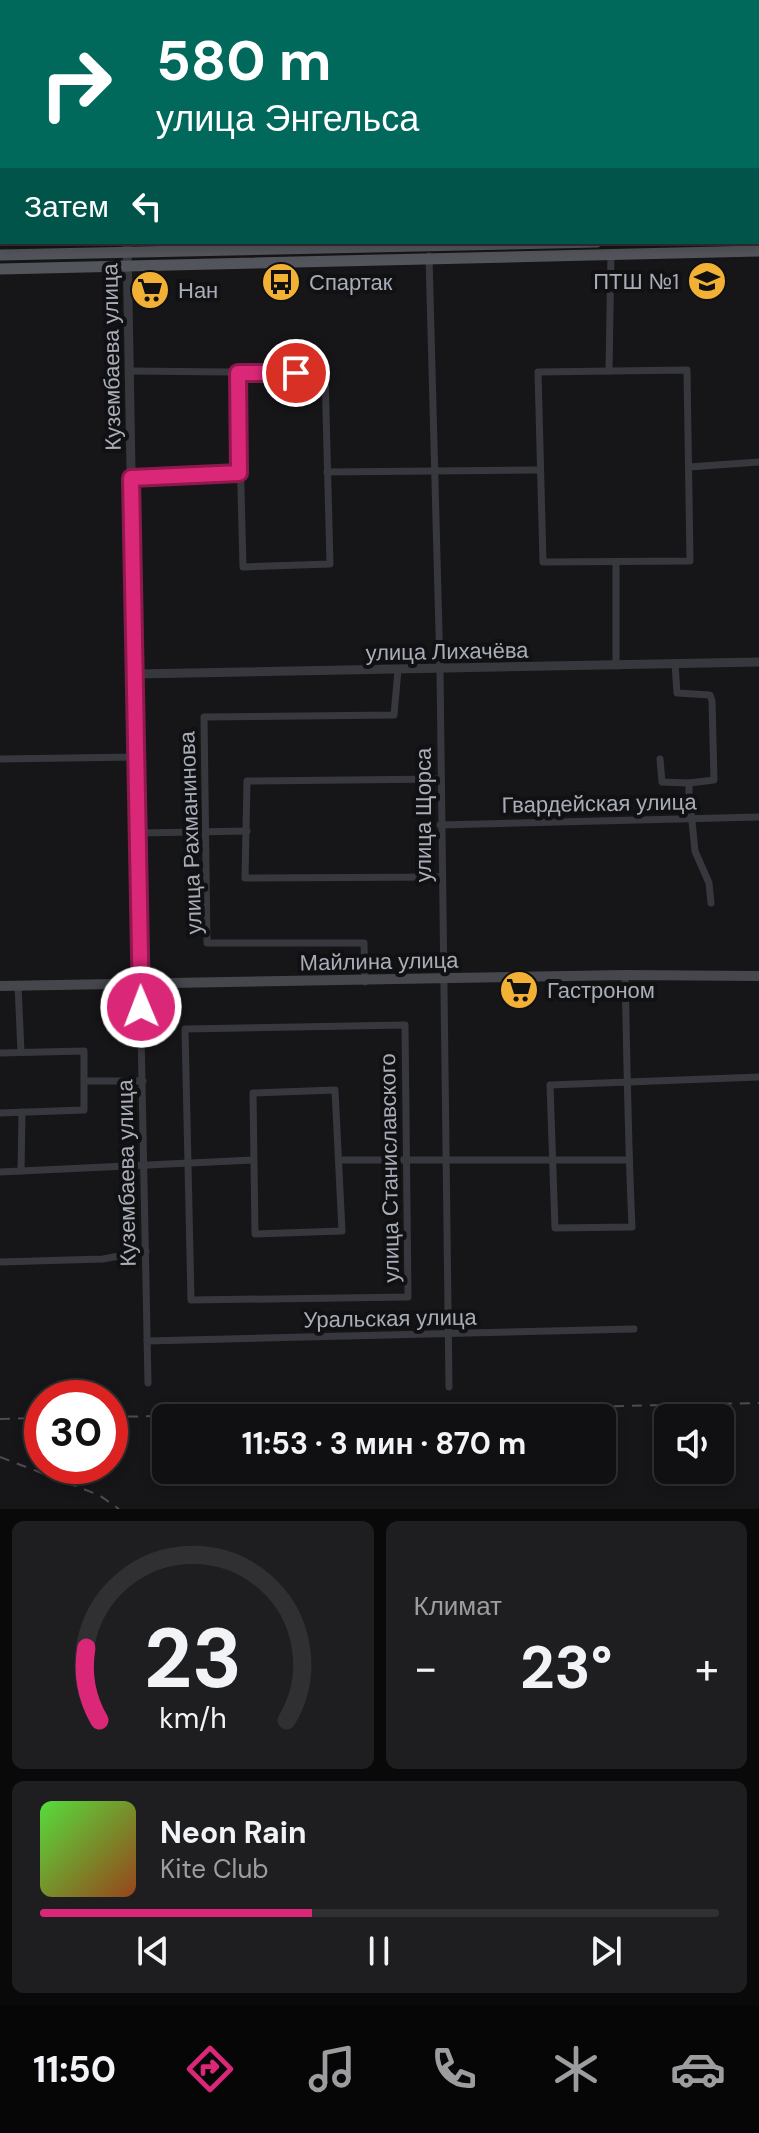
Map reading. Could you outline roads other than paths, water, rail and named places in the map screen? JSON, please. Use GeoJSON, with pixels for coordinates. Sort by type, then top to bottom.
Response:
{"type":"FeatureCollection","features":[{"type":"Feature","properties":{"kind":"main road"},"geometry":{"type":"LineString","coordinates":[[0,269],[128,268],[429,248],[541,244]]}},
{"type":"Feature","properties":{"kind":"main road"},"geometry":{"type":"LineString","coordinates":[[0,255],[84,248],[429,248],[611,254],[759,251]]}},
{"type":"Feature","properties":{"kind":"main road","name":"Майлина улица"},"geometry":{"type":"LineString","coordinates":[[0,986],[365,982],[625,975],[759,976]]}},
{"type":"Feature","properties":{"kind":"street","name":"Кузембаева улица"},"geometry":{"type":"LineString","coordinates":[[84,248],[85,269]]}},
{"type":"Feature","properties":{"kind":"street","name":"Кузембаева улица"},"geometry":{"type":"LineString","coordinates":[[127,248],[148,1383]]}},
{"type":"Feature","properties":{"kind":"street","name":"улица Щорса"},"geometry":{"type":"LineString","coordinates":[[429,248],[440,670],[449,1387]]}},
{"type":"Feature","properties":{"kind":"street"},"geometry":{"type":"LineString","coordinates":[[609,371],[611,254]]}},
{"type":"Feature","properties":{"kind":"street"},"geometry":{"type":"LineString","coordinates":[[687,370],[689,467],[690,561],[543,562],[538,372],[687,370]]}},
{"type":"Feature","properties":{"kind":"street"},"geometry":{"type":"LineString","coordinates":[[129,371],[325,373],[330,564],[243,567],[238,373]]}},
{"type":"Feature","properties":{"kind":"street"},"geometry":{"type":"LineString","coordinates":[[689,467],[759,462]]}},
{"type":"Feature","properties":{"kind":"street"},"geometry":{"type":"LineString","coordinates":[[327,472],[540,470]]}},
{"type":"Feature","properties":{"kind":"street"},"geometry":{"type":"LineString","coordinates":[[131,478],[239,473]]}},
{"type":"Feature","properties":{"kind":"street"},"geometry":{"type":"LineString","coordinates":[[616,562],[616,666]]}},
{"type":"Feature","properties":{"kind":"street","name":"улица Лихачёва"},"geometry":{"type":"LineString","coordinates":[[136,674],[759,662]]}},
{"type":"Feature","properties":{"kind":"street"},"geometry":{"type":"LineString","coordinates":[[660,759],[662,782],[714,780],[710,695],[677,693],[675,664]]}},
{"type":"Feature","properties":{"kind":"street","name":"улица Рахманинова"},"geometry":{"type":"LineString","coordinates":[[365,982],[364,943],[207,943],[204,717],[394,715],[398,670]]}},
{"type":"Feature","properties":{"kind":"street"},"geometry":{"type":"LineString","coordinates":[[0,759],[138,757]]}},
{"type":"Feature","properties":{"kind":"street"},"geometry":{"type":"LineString","coordinates":[[440,779],[247,781],[245,878],[441,877]]}},
{"type":"Feature","properties":{"kind":"street"},"geometry":{"type":"LineString","coordinates":[[689,783],[689,818],[695,851],[709,883],[711,903]]}},
{"type":"Feature","properties":{"kind":"street","name":"Гвардейская улица"},"geometry":{"type":"LineString","coordinates":[[440,825],[759,817]]}},
{"type":"Feature","properties":{"kind":"street"},"geometry":{"type":"LineString","coordinates":[[140,833],[247,831]]}},
{"type":"Feature","properties":{"kind":"street"},"geometry":{"type":"LineString","coordinates":[[625,975],[628,1082],[629,1160],[632,1227],[555,1228],[550,1085],[628,1082],[759,1077]]}},
{"type":"Feature","properties":{"kind":"street"},"geometry":{"type":"LineString","coordinates":[[18,985],[21,1052]]}},
{"type":"Feature","properties":{"kind":"street","name":"улица Станиславского"},"geometry":{"type":"LineString","coordinates":[[405,1025],[407,1160],[408,1297],[191,1300],[185,1029],[405,1025]]}},
{"type":"Feature","properties":{"kind":"street"},"geometry":{"type":"LineString","coordinates":[[0,1053],[84,1051],[85,1081],[84,1110],[0,1113]]}},
{"type":"Feature","properties":{"kind":"street"},"geometry":{"type":"LineString","coordinates":[[85,1081],[143,1081]]}},
{"type":"Feature","properties":{"kind":"street"},"geometry":{"type":"LineString","coordinates":[[335,1090],[342,1231],[255,1234],[253,1160],[253,1093],[335,1090]]}},
{"type":"Feature","properties":{"kind":"street"},"geometry":{"type":"LineString","coordinates":[[21,1171],[22,1112]]}},
{"type":"Feature","properties":{"kind":"street"},"geometry":{"type":"LineString","coordinates":[[0,1172],[253,1160]]}},
{"type":"Feature","properties":{"kind":"street"},"geometry":{"type":"LineString","coordinates":[[339,1160],[629,1160]]}},
{"type":"Feature","properties":{"kind":"street"},"geometry":{"type":"LineString","coordinates":[[0,1262],[103,1259],[146,1251]]}},
{"type":"Feature","properties":{"kind":"street","name":"Уральская улица"},"geometry":{"type":"LineString","coordinates":[[147,1341],[450,1336],[634,1329]]}},
{"type":"Feature","properties":{"kind":"railway"},"geometry":{"type":"LineString","coordinates":[[128,1417],[759,1403]]}},
{"type":"Feature","properties":{"kind":"railway"},"geometry":{"type":"LineString","coordinates":[[0,1419],[24,1418]]}},
{"type":"Feature","properties":{"kind":"railway"},"geometry":{"type":"LineString","coordinates":[[0,1457],[99,1495],[119,1509]]}},
{"type":"Feature","properties":{"kind":"place","name":"ПТШ №1"},"geometry":{"type":"Point","coordinates":[707,281]}},
{"type":"Feature","properties":{"kind":"place","name":"Спартак"},"geometry":{"type":"Point","coordinates":[281,282]}},
{"type":"Feature","properties":{"kind":"place","name":"Нан"},"geometry":{"type":"Point","coordinates":[150,290]}},
{"type":"Feature","properties":{"kind":"place","name":"Гастроном"},"geometry":{"type":"Point","coordinates":[519,990]}}]}
